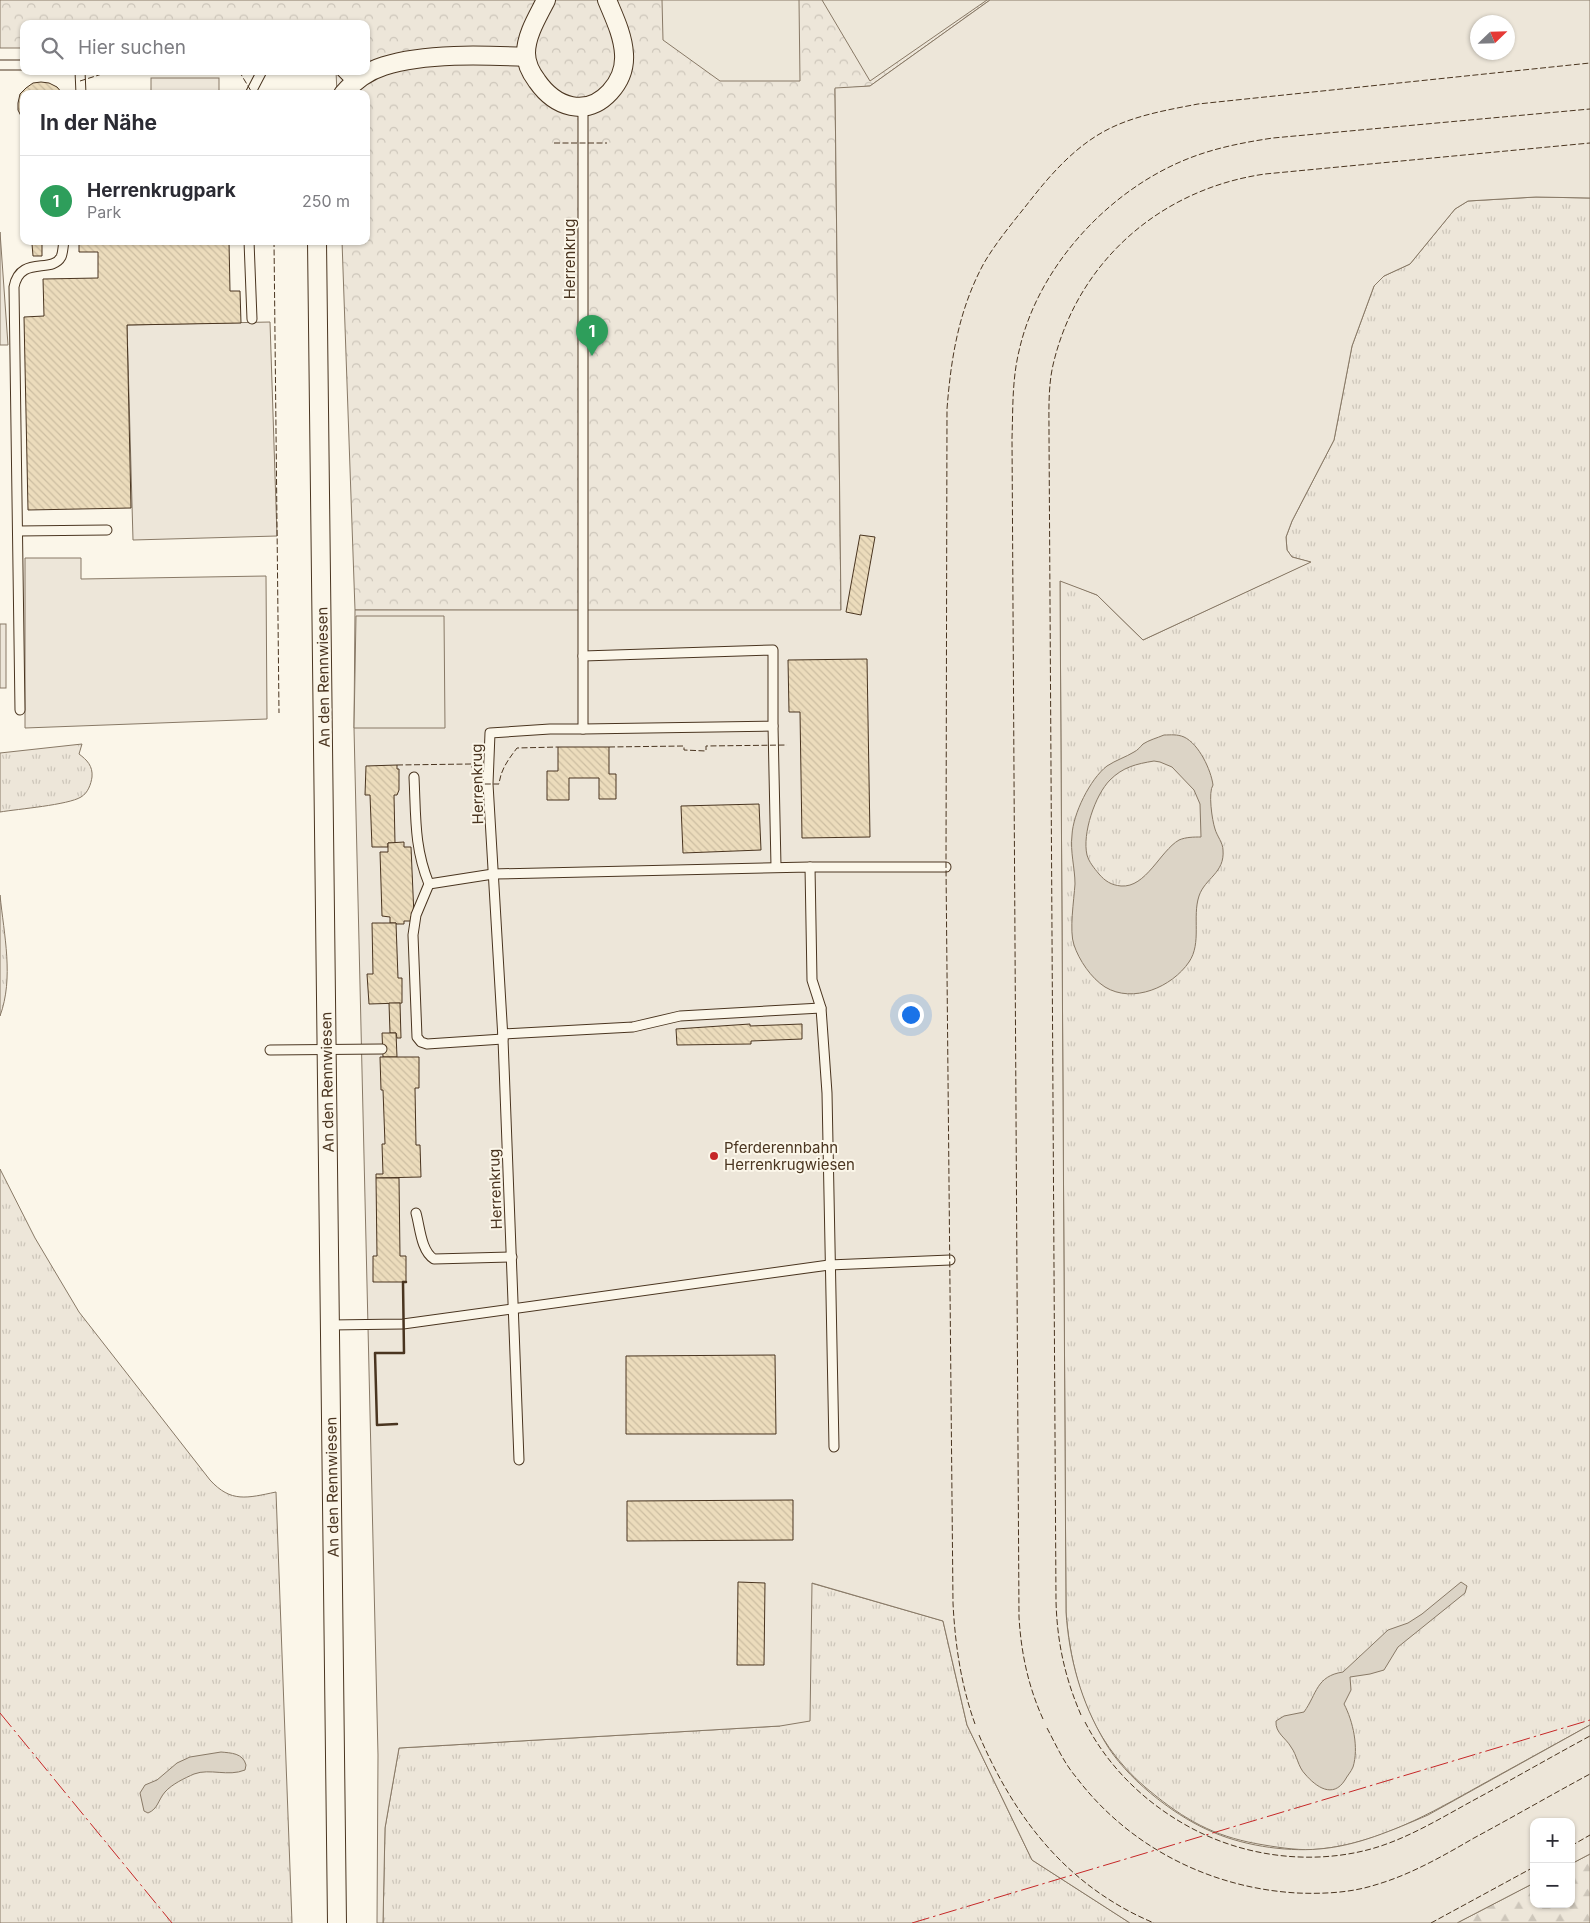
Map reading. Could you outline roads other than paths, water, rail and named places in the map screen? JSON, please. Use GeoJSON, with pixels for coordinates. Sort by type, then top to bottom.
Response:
{"type":"FeatureCollection","features":[{"type":"Feature","properties":{"kind":"street"},"geometry":{"type":"LineString","coordinates":[[546,0],[531,31],[526,57],[534,77],[548,94],[564,104],[583,107],[596,104],[606,96],[617,85],[624,69],[623,45],[607,0]]}},
{"type":"Feature","properties":{"kind":"street"},"geometry":{"type":"LineString","coordinates":[[370,72],[384,66],[410,61],[485,55],[526,57]]}},
{"type":"Feature","properties":{"kind":"street"},"geometry":{"type":"LineString","coordinates":[[346,83],[364,75]]}},
{"type":"Feature","properties":{"kind":"street","name":"An den Rennwiesen"},"geometry":{"type":"LineString","coordinates":[[317,245],[337,1923]]}},
{"type":"Feature","properties":{"kind":"lane"},"geometry":{"type":"LineString","coordinates":[[0,65],[20,65]]}},
{"type":"Feature","properties":{"kind":"lane"},"geometry":{"type":"LineString","coordinates":[[80,75],[81,90]]}},
{"type":"Feature","properties":{"kind":"lane"},"geometry":{"type":"LineString","coordinates":[[252,90],[260,75]]}},
{"type":"Feature","properties":{"kind":"lane","name":"Herrenkrug"},"geometry":{"type":"LineString","coordinates":[[519,1460],[503,1037],[488,784],[490,733],[583,729],[583,107]]}},
{"type":"Feature","properties":{"kind":"lane"},"geometry":{"type":"LineString","coordinates":[[20,710],[14,288],[17,278],[23,271],[31,267],[53,264],[59,260],[63,245]]}},
{"type":"Feature","properties":{"kind":"lane"},"geometry":{"type":"LineString","coordinates":[[249,245],[252,319]]}},
{"type":"Feature","properties":{"kind":"lane"},"geometry":{"type":"LineString","coordinates":[[18,531],[107,530]]}},
{"type":"Feature","properties":{"kind":"lane"},"geometry":{"type":"LineString","coordinates":[[583,656],[773,650],[776,866]]}},
{"type":"Feature","properties":{"kind":"lane"},"geometry":{"type":"LineString","coordinates":[[583,729],[773,726]]}},
{"type":"Feature","properties":{"kind":"lane"},"geometry":{"type":"LineString","coordinates":[[414,777],[417,846],[420,863],[428,884],[416,915],[413,935],[417,1037],[420,1042],[427,1044],[633,1027],[680,1016],[821,1008]]}},
{"type":"Feature","properties":{"kind":"lane"},"geometry":{"type":"LineString","coordinates":[[428,884],[493,874],[776,866],[946,867]]}},
{"type":"Feature","properties":{"kind":"lane"},"geometry":{"type":"LineString","coordinates":[[810,867],[812,980],[821,1008],[829,1149],[829,1265],[834,1448]]}},
{"type":"Feature","properties":{"kind":"lane"},"geometry":{"type":"LineString","coordinates":[[270,1050],[327,1051],[382,1049]]}},
{"type":"Feature","properties":{"kind":"lane"},"geometry":{"type":"LineString","coordinates":[[416,1213],[426,1251],[434,1259],[512,1257]]}},
{"type":"Feature","properties":{"kind":"lane"},"geometry":{"type":"LineString","coordinates":[[330,1325],[403,1324],[829,1265],[950,1260]]}},
{"type":"Feature","properties":{"kind":"place","name":"Herrenkrugpark"},"geometry":{"type":"Point","coordinates":[592,356]}},
{"type":"Feature","properties":{"kind":"place","name":"Pferderennbahn Herrenkrugwiesen"},"geometry":{"type":"Point","coordinates":[714,1156]}}]}
